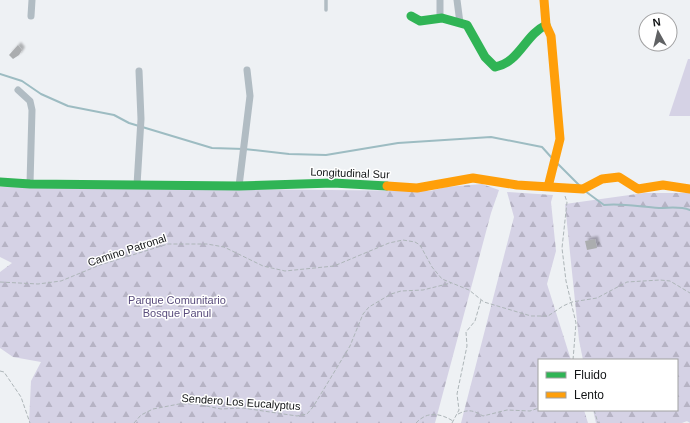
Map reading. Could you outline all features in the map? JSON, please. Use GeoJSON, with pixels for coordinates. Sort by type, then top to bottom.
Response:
{"type":"FeatureCollection","features":[{"type":"Feature","properties":{"kind":"street"},"geometry":{"type":"LineString","coordinates":[[31,16],[32,0]]}},
{"type":"Feature","properties":{"kind":"street"},"geometry":{"type":"LineString","coordinates":[[440,0],[440,18]]}},
{"type":"Feature","properties":{"kind":"street"},"geometry":{"type":"LineString","coordinates":[[457,0],[460,22]]}},
{"type":"Feature","properties":{"kind":"street"},"geometry":{"type":"LineString","coordinates":[[544,0],[546,25],[551,36],[560,139],[548,187]]}},
{"type":"Feature","properties":{"kind":"street"},"geometry":{"type":"LineString","coordinates":[[411,16],[424,23],[440,18],[449,23],[460,22],[467,25],[485,56],[495,67],[502,67],[511,62],[529,37],[538,28],[546,25]]}},
{"type":"Feature","properties":{"kind":"street"},"geometry":{"type":"LineString","coordinates":[[239,186],[250,96],[247,70]]}},
{"type":"Feature","properties":{"kind":"street"},"geometry":{"type":"LineString","coordinates":[[137,185],[141,119],[139,72]]}},
{"type":"Feature","properties":{"kind":"street"},"geometry":{"type":"LineString","coordinates":[[18,90],[30,101],[32,110],[30,184]]}},
{"type":"Feature","properties":{"kind":"street","name":"Longitudinal Sur"},"geometry":{"type":"LineString","coordinates":[[0,182],[30,184],[239,186],[333,183],[417,188],[473,178],[487,179],[516,185],[583,189],[602,179],[619,177],[638,189],[663,185],[690,189]]}},
{"type":"Feature","properties":{"kind":"lane"},"geometry":{"type":"LineString","coordinates":[[326,0],[326,10]]}},
{"type":"Feature","properties":{"kind":"path"},"geometry":{"type":"LineString","coordinates":[[560,187],[567,202],[562,248],[566,281],[576,323],[573,359]]}},
{"type":"Feature","properties":{"kind":"path","name":"Camino Patronal"},"geometry":{"type":"LineString","coordinates":[[0,282],[38,284],[61,281],[100,265],[168,244],[207,244],[224,247],[263,266],[285,271],[334,266],[389,243],[403,240],[415,242],[420,245],[432,267],[442,279],[469,290],[481,300],[493,306],[542,317],[554,313],[563,306],[572,302],[597,298],[627,282],[660,280],[670,282],[690,293]]}},
{"type":"Feature","properties":{"kind":"path","name":"Sendero Los Eucalyptus"},"geometry":{"type":"LineString","coordinates":[[134,423],[141,415],[153,409],[179,404],[196,404],[222,409],[243,408],[297,416],[307,414],[343,360],[363,314],[369,307],[390,294],[401,290],[424,290],[452,283]]}},
{"type":"Feature","properties":{"kind":"path"},"geometry":{"type":"LineString","coordinates":[[416,423],[427,415],[436,414],[444,415],[453,422],[459,410],[457,394],[467,346],[466,332],[475,321],[481,300]]}},
{"type":"Feature","properties":{"kind":"path"},"geometry":{"type":"LineString","coordinates":[[0,370],[4,372],[22,397],[30,423]]}},
{"type":"Feature","properties":{"kind":"path"},"geometry":{"type":"LineString","coordinates":[[457,414],[465,410],[472,410],[483,416],[507,410],[530,411],[538,408]]}},
{"type":"Feature","properties":{"kind":"path"},"geometry":{"type":"LineString","coordinates":[[594,411],[598,423]]}},
{"type":"Feature","properties":{"kind":"green space"},"geometry":{"type":"Polygon","coordinates":[[[688,59],[690,59],[690,116],[669,116],[688,59]]]}},
{"type":"Feature","properties":{"kind":"green space","name":"Parque Comunitario Bosque Panul"},"geometry":{"type":"Polygon","coordinates":[[[482,184],[499,190],[491,213],[435,423],[29,423],[31,381],[41,362],[13,357],[0,348],[0,272],[12,263],[0,257],[0,187],[430,191],[446,187],[482,184]]]}},
{"type":"Feature","properties":{"kind":"green space"},"geometry":{"type":"Polygon","coordinates":[[[507,192],[553,195],[551,202],[556,251],[547,284],[571,359],[538,359],[538,411],[584,411],[588,423],[461,423],[514,217],[507,192]]]}},
{"type":"Feature","properties":{"kind":"green space"},"geometry":{"type":"Polygon","coordinates":[[[644,193],[690,193],[690,423],[687,421],[682,423],[596,423],[593,411],[678,411],[678,359],[583,359],[579,340],[565,204],[644,193]]]}},
{"type":"Feature","properties":{"kind":"building"},"geometry":{"type":"Polygon","coordinates":[[[18,45],[22,50],[19,55],[13,59],[9,55],[18,45]]]}},
{"type":"Feature","properties":{"kind":"building"},"geometry":{"type":"Polygon","coordinates":[[[595,239],[597,248],[587,250],[585,241],[595,239]]]}},
{"type":"Feature","properties":{"kind":"waterway"},"geometry":{"type":"LineString","coordinates":[[0,74],[22,81],[41,94],[68,106],[114,115],[129,123],[212,148],[244,149],[289,154],[326,155],[398,143],[491,137],[542,147],[551,157]]}},
{"type":"Feature","properties":{"kind":"waterway"},"geometry":{"type":"LineString","coordinates":[[557,163],[579,185]]}},
{"type":"Feature","properties":{"kind":"waterway"},"geometry":{"type":"LineString","coordinates":[[585,191],[604,205],[679,208],[690,210]]}},
{"type":"Feature","properties":{"kind":"traffic: fast"},"geometry":{"type":"LineString","coordinates":[[411,16],[420,21],[442,18],[467,25],[485,57],[495,67],[510,60],[533,35],[546,25]]}},
{"type":"Feature","properties":{"kind":"traffic: fast"},"geometry":{"type":"LineString","coordinates":[[0,182],[30,184],[239,186],[333,183],[387,186]]}},
{"type":"Feature","properties":{"kind":"traffic: slow"},"geometry":{"type":"LineString","coordinates":[[544,0],[546,25],[551,36],[560,139],[548,187]]}},
{"type":"Feature","properties":{"kind":"traffic: slow"},"geometry":{"type":"LineString","coordinates":[[387,186],[417,188],[473,178],[517,185],[583,189],[602,179],[619,177],[638,189],[663,185],[690,189]]}}]}
